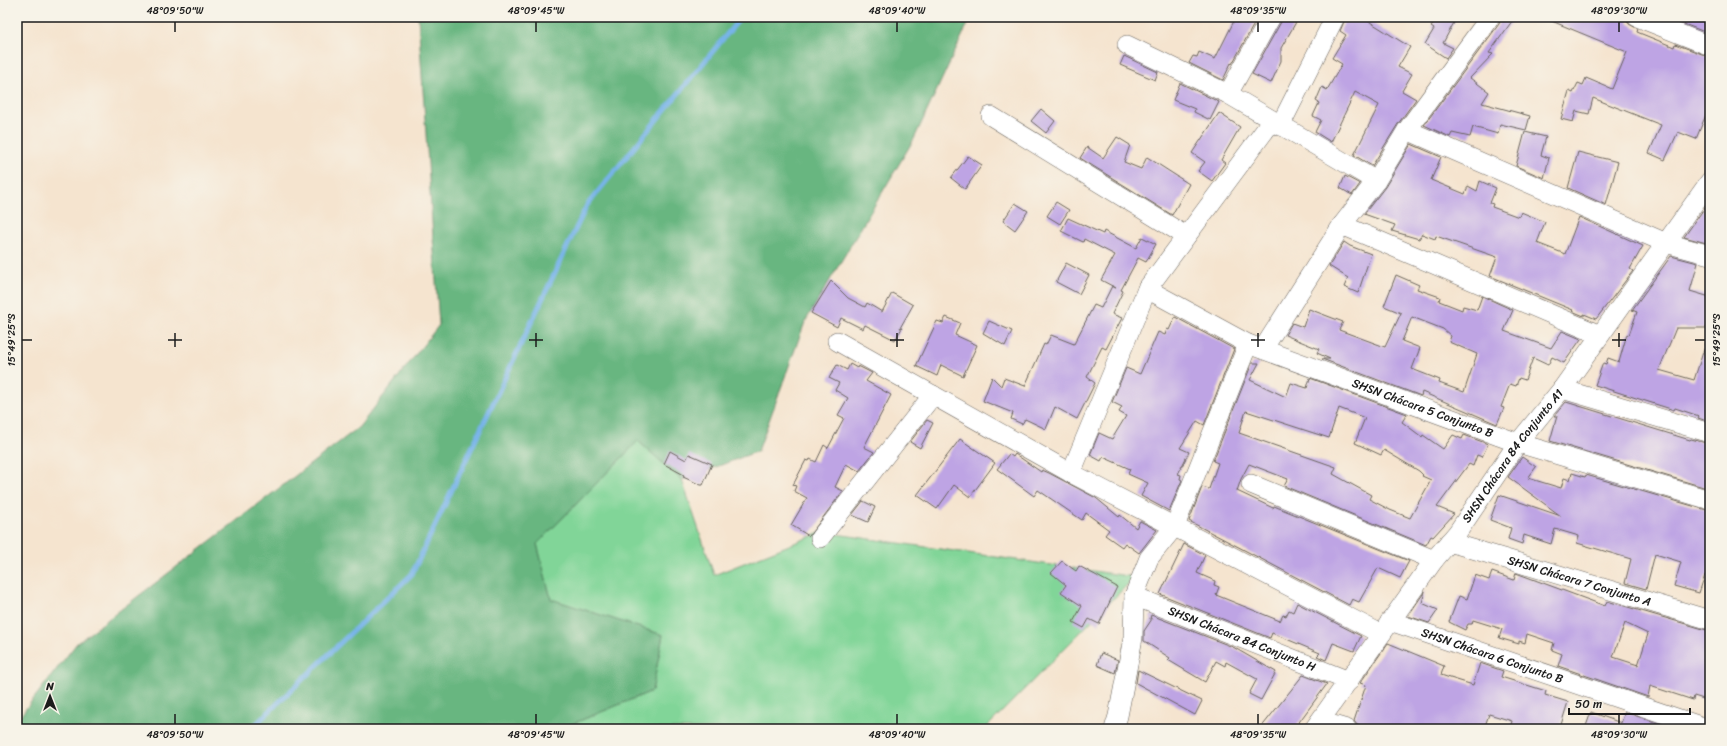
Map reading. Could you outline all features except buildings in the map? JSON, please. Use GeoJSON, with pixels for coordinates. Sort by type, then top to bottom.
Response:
{"type":"FeatureCollection","features":[{"type":"Feature","properties":{"kind":"street"},"geometry":{"type":"LineString","coordinates":[[1228,94],[1272,17]]}},
{"type":"Feature","properties":{"kind":"street"},"geometry":{"type":"LineString","coordinates":[[1072,472],[1147,289],[1186,236],[1276,123],[1335,17]]}},
{"type":"Feature","properties":{"kind":"street"},"geometry":{"type":"LineString","coordinates":[[1114,729],[1118,716],[1132,638],[1134,596],[1149,558],[1175,526],[1256,346],[1342,225],[1376,181],[1407,130],[1490,17]]}},
{"type":"Feature","properties":{"kind":"street"},"geometry":{"type":"LineString","coordinates":[[1638,17],[1710,46]]}},
{"type":"Feature","properties":{"kind":"street"},"geometry":{"type":"LineString","coordinates":[[1127,45],[1228,94],[1376,181]]}},
{"type":"Feature","properties":{"kind":"street"},"geometry":{"type":"LineString","coordinates":[[991,116],[1186,236]]}},
{"type":"Feature","properties":{"kind":"street"},"geometry":{"type":"LineString","coordinates":[[1407,130],[1666,243],[1710,255]]}},
{"type":"Feature","properties":{"kind":"street","name":"SHSN Chácara 84 Conjunto A1"},"geometry":{"type":"LineString","coordinates":[[1317,725],[1349,681],[1385,627],[1434,560],[1457,533],[1518,443],[1562,389],[1710,181]]}},
{"type":"Feature","properties":{"kind":"street"},"geometry":{"type":"LineString","coordinates":[[1342,225],[1600,335]]}},
{"type":"Feature","properties":{"kind":"street","name":"SHSN Chácara 5 Conjunto B"},"geometry":{"type":"LineString","coordinates":[[1147,289],[1256,346],[1518,443],[1710,500]]}},
{"type":"Feature","properties":{"kind":"street","name":"SHSN Chácara 6 Conjunto B"},"geometry":{"type":"LineString","coordinates":[[837,341],[1072,472],[1175,526],[1385,627],[1709,729]]}},
{"type":"Feature","properties":{"kind":"street"},"geometry":{"type":"LineString","coordinates":[[1562,389],[1710,433]]}},
{"type":"Feature","properties":{"kind":"street"},"geometry":{"type":"LineString","coordinates":[[820,538],[933,395]]}},
{"type":"Feature","properties":{"kind":"street"},"geometry":{"type":"LineString","coordinates":[[1250,484],[1434,560]]}},
{"type":"Feature","properties":{"kind":"street","name":"SHSN Chácara 7 Conjunto A"},"geometry":{"type":"LineString","coordinates":[[1449,542],[1710,620]]}},
{"type":"Feature","properties":{"kind":"street","name":"SHSN Chácara 84 Conjunto H"},"geometry":{"type":"LineString","coordinates":[[1134,596],[1349,681]]}},
{"type":"Feature","properties":{"kind":"street"},"geometry":{"type":"LineString","coordinates":[[1317,725],[1348,729]]}},
{"type":"Feature","properties":{"kind":"green space"},"geometry":{"type":"Polygon","coordinates":[[[418,17],[971,17],[914,139],[805,322],[758,451],[682,480],[638,441],[537,544],[551,599],[663,635],[652,691],[560,729],[17,729],[17,720],[77,643],[359,427],[439,325],[418,17]]]}},
{"type":"Feature","properties":{"kind":"green space"},"geometry":{"type":"Polygon","coordinates":[[[638,441],[682,480],[714,575],[822,532],[1135,577],[985,729],[560,729],[652,691],[663,635],[551,599],[537,544],[638,441]]]}},
{"type":"Feature","properties":{"kind":"waterway"},"geometry":{"type":"LineString","coordinates":[[251,729],[412,574],[587,205],[741,17]]}}]}
